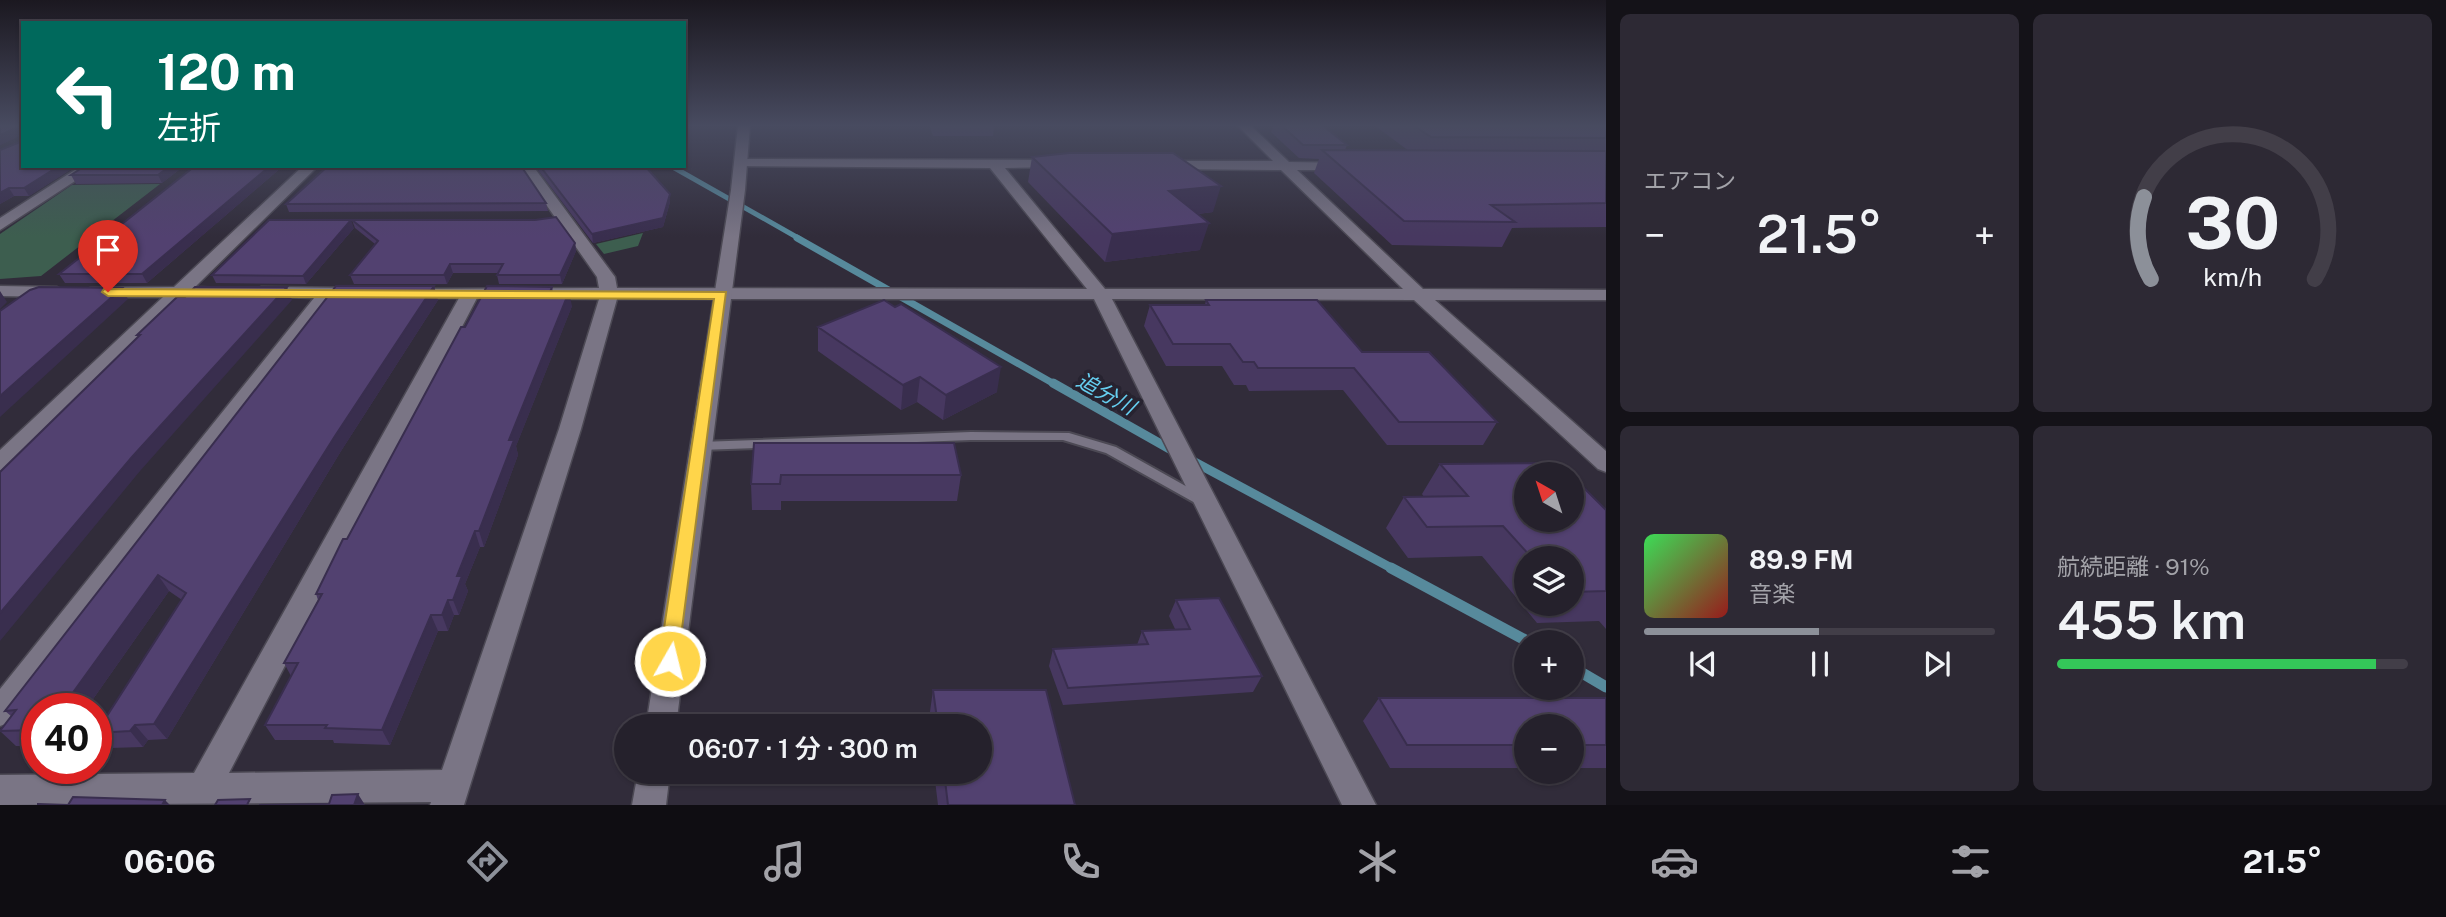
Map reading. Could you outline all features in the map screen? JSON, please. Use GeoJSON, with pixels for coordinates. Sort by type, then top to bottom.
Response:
{"type":"FeatureCollection","features":[{"type":"Feature","properties":{"kind":"street"},"geometry":{"type":"LineString","coordinates":[[663,714],[740,163],[1077,164]]}},
{"type":"Feature","properties":{"kind":"street"},"geometry":{"type":"LineString","coordinates":[[1281,163],[1419,295],[1606,464]]}},
{"type":"Feature","properties":{"kind":"street"},"geometry":{"type":"LineString","coordinates":[[994,164],[1101,295],[1359,805]]}},
{"type":"Feature","properties":{"kind":"street"},"geometry":{"type":"LineString","coordinates":[[1147,165],[1355,166]]}},
{"type":"Feature","properties":{"kind":"street"},"geometry":{"type":"LineString","coordinates":[[0,225],[88,168]]}},
{"type":"Feature","properties":{"kind":"street"},"geometry":{"type":"LineString","coordinates":[[0,463],[309,168]]}},
{"type":"Feature","properties":{"kind":"street"},"geometry":{"type":"LineString","coordinates":[[0,792],[203,789],[450,795],[570,429],[609,294],[606,277],[556,218],[527,168]]}},
{"type":"Feature","properties":{"kind":"street"},"geometry":{"type":"LineString","coordinates":[[256,220],[283,220]]}},
{"type":"Feature","properties":{"kind":"street"},"geometry":{"type":"LineString","coordinates":[[19,306],[59,275]]}},
{"type":"Feature","properties":{"kind":"street"},"geometry":{"type":"LineString","coordinates":[[0,291],[721,295],[1606,295]]}},
{"type":"Feature","properties":{"kind":"street"},"geometry":{"type":"LineString","coordinates":[[0,712],[327,293]]}},
{"type":"Feature","properties":{"kind":"street"},"geometry":{"type":"LineString","coordinates":[[203,789],[471,293]]}},
{"type":"Feature","properties":{"kind":"street"},"geometry":{"type":"LineString","coordinates":[[649,805],[652,784]]}},
{"type":"Feature","properties":{"kind":"lane"},"geometry":{"type":"LineString","coordinates":[[700,446],[971,436],[1064,436],[1111,450],[1202,495]]}},
{"type":"Feature","properties":{"kind":"green space"},"geometry":{"type":"Polygon","coordinates":[[[160,184],[41,276],[0,279],[0,234],[72,185],[160,184]]]}},
{"type":"Feature","properties":{"kind":"green space"},"geometry":{"type":"Polygon","coordinates":[[[643,233],[638,246],[604,254],[596,244],[643,233]]]}},
{"type":"Feature","properties":{"kind":"building"},"geometry":{"type":"Polygon","coordinates":[[[0,163],[21,163],[21,168],[56,168],[24,188],[9,188],[0,193],[0,163]]]}},
{"type":"Feature","properties":{"kind":"building"},"geometry":{"type":"Polygon","coordinates":[[[1038,163],[1187,163],[1221,186],[1169,191],[1209,223],[1112,234],[1038,163]]]}},
{"type":"Feature","properties":{"kind":"building"},"geometry":{"type":"Polygon","coordinates":[[[1337,163],[1606,163],[1606,203],[1491,205],[1515,222],[1404,221],[1337,163]]]}},
{"type":"Feature","properties":{"kind":"building"},"geometry":{"type":"Polygon","coordinates":[[[82,168],[167,168],[158,175],[71,175],[82,168]]]}},
{"type":"Feature","properties":{"kind":"building"},"geometry":{"type":"Polygon","coordinates":[[[192,168],[268,168],[142,274],[59,274],[192,168]]]}},
{"type":"Feature","properties":{"kind":"building"},"geometry":{"type":"Polygon","coordinates":[[[326,168],[522,168],[546,203],[286,204],[326,168]]]}},
{"type":"Feature","properties":{"kind":"building"},"geometry":{"type":"Polygon","coordinates":[[[542,168],[647,168],[670,194],[663,218],[592,234],[542,168]]]}},
{"type":"Feature","properties":{"kind":"building"},"geometry":{"type":"Polygon","coordinates":[[[556,217],[575,243],[560,275],[497,275],[503,264],[450,264],[444,275],[350,275],[378,241],[352,220],[535,220],[556,217]]]}},
{"type":"Feature","properties":{"kind":"building"},"geometry":{"type":"Polygon","coordinates":[[[269,220],[351,220],[303,276],[212,275],[269,220]]]}},
{"type":"Feature","properties":{"kind":"building"},"geometry":{"type":"Polygon","coordinates":[[[336,286],[434,286],[335,436],[154,724],[135,725],[130,731],[112,732],[112,708],[186,593],[158,575],[73,693],[21,693],[21,730],[0,731],[16,710],[5,711],[336,286]]]}},
{"type":"Feature","properties":{"kind":"building"},"geometry":{"type":"Polygon","coordinates":[[[487,286],[552,287],[550,292],[569,292],[509,440],[514,440],[479,531],[475,531],[457,576],[462,576],[453,600],[448,600],[442,615],[431,615],[382,730],[325,728],[327,725],[265,725],[298,663],[284,663],[322,594],[316,594],[343,539],[347,539],[461,327],[465,327],[487,286]]]}},
{"type":"Feature","properties":{"kind":"building"},"geometry":{"type":"Polygon","coordinates":[[[39,287],[122,288],[0,396],[0,311],[30,290],[39,287]]]}},
{"type":"Feature","properties":{"kind":"building"},"geometry":{"type":"Polygon","coordinates":[[[195,287],[287,287],[132,457],[0,613],[0,472],[177,297],[185,297],[195,287]]]}},
{"type":"Feature","properties":{"kind":"building"},"geometry":{"type":"Polygon","coordinates":[[[884,300],[895,307],[901,304],[1001,367],[946,395],[920,377],[903,385],[818,327],[884,300]]]}},
{"type":"Feature","properties":{"kind":"building"},"geometry":{"type":"Polygon","coordinates":[[[1206,300],[1317,300],[1362,352],[1429,352],[1497,422],[1399,422],[1354,368],[1258,368],[1254,362],[1243,362],[1230,344],[1173,344],[1150,305],[1209,305],[1206,300]]]}},
{"type":"Feature","properties":{"kind":"building"},"geometry":{"type":"Polygon","coordinates":[[[754,443],[954,443],[961,475],[781,475],[780,484],[751,484],[754,443]]]}},
{"type":"Feature","properties":{"kind":"building"},"geometry":{"type":"Polygon","coordinates":[[[1514,463],[1514,532],[1584,532],[1584,488],[1606,510],[1606,591],[1584,592],[1584,546],[1521,546],[1503,526],[1427,527],[1404,497],[1468,496],[1440,464],[1514,463]]]}},
{"type":"Feature","properties":{"kind":"building"},"geometry":{"type":"Polygon","coordinates":[[[1219,598],[1262,676],[1068,688],[1053,649],[1148,644],[1142,631],[1190,629],[1176,600],[1219,598]]]}},
{"type":"Feature","properties":{"kind":"building"},"geometry":{"type":"Polygon","coordinates":[[[933,690],[1046,690],[1075,805],[948,805],[945,784],[992,784],[992,714],[936,714],[933,690]]]}},
{"type":"Feature","properties":{"kind":"building"},"geometry":{"type":"Polygon","coordinates":[[[1379,698],[1606,698],[1606,745],[1584,745],[1584,714],[1514,714],[1514,745],[1407,745],[1379,698]]]}},
{"type":"Feature","properties":{"kind":"building"},"geometry":{"type":"Polygon","coordinates":[[[358,794],[354,805],[259,805],[329,804],[332,795],[358,794]]]}},
{"type":"Feature","properties":{"kind":"building"},"geometry":{"type":"Polygon","coordinates":[[[73,797],[165,800],[162,805],[68,805],[73,797]]]}},
{"type":"Feature","properties":{"kind":"building"},"geometry":{"type":"Polygon","coordinates":[[[250,799],[247,805],[215,805],[218,800],[250,799]]]}},
{"type":"Feature","properties":{"kind":"waterway","name":"追分川"},"geometry":{"type":"LineString","coordinates":[[675,168],[800,239]]}},
{"type":"Feature","properties":{"kind":"waterway","name":"追分川"},"geometry":{"type":"LineString","coordinates":[[797,238],[1056,385]]}},
{"type":"Feature","properties":{"kind":"waterway","name":"追分川"},"geometry":{"type":"LineString","coordinates":[[1053,383],[1175,452]]}},
{"type":"Feature","properties":{"kind":"waterway","name":"追分川"},"geometry":{"type":"LineString","coordinates":[[1189,459],[1395,570]]}},
{"type":"Feature","properties":{"kind":"waterway","name":"追分川"},"geometry":{"type":"LineString","coordinates":[[1391,568],[1514,634]]}},
{"type":"Feature","properties":{"kind":"waterway","name":"追分川"},"geometry":{"type":"LineString","coordinates":[[1584,674],[1606,687]]}},
{"type":"Feature","properties":{"kind":"route"},"geometry":{"type":"LineString","coordinates":[[108,292],[721,295],[670,661]]}}]}
